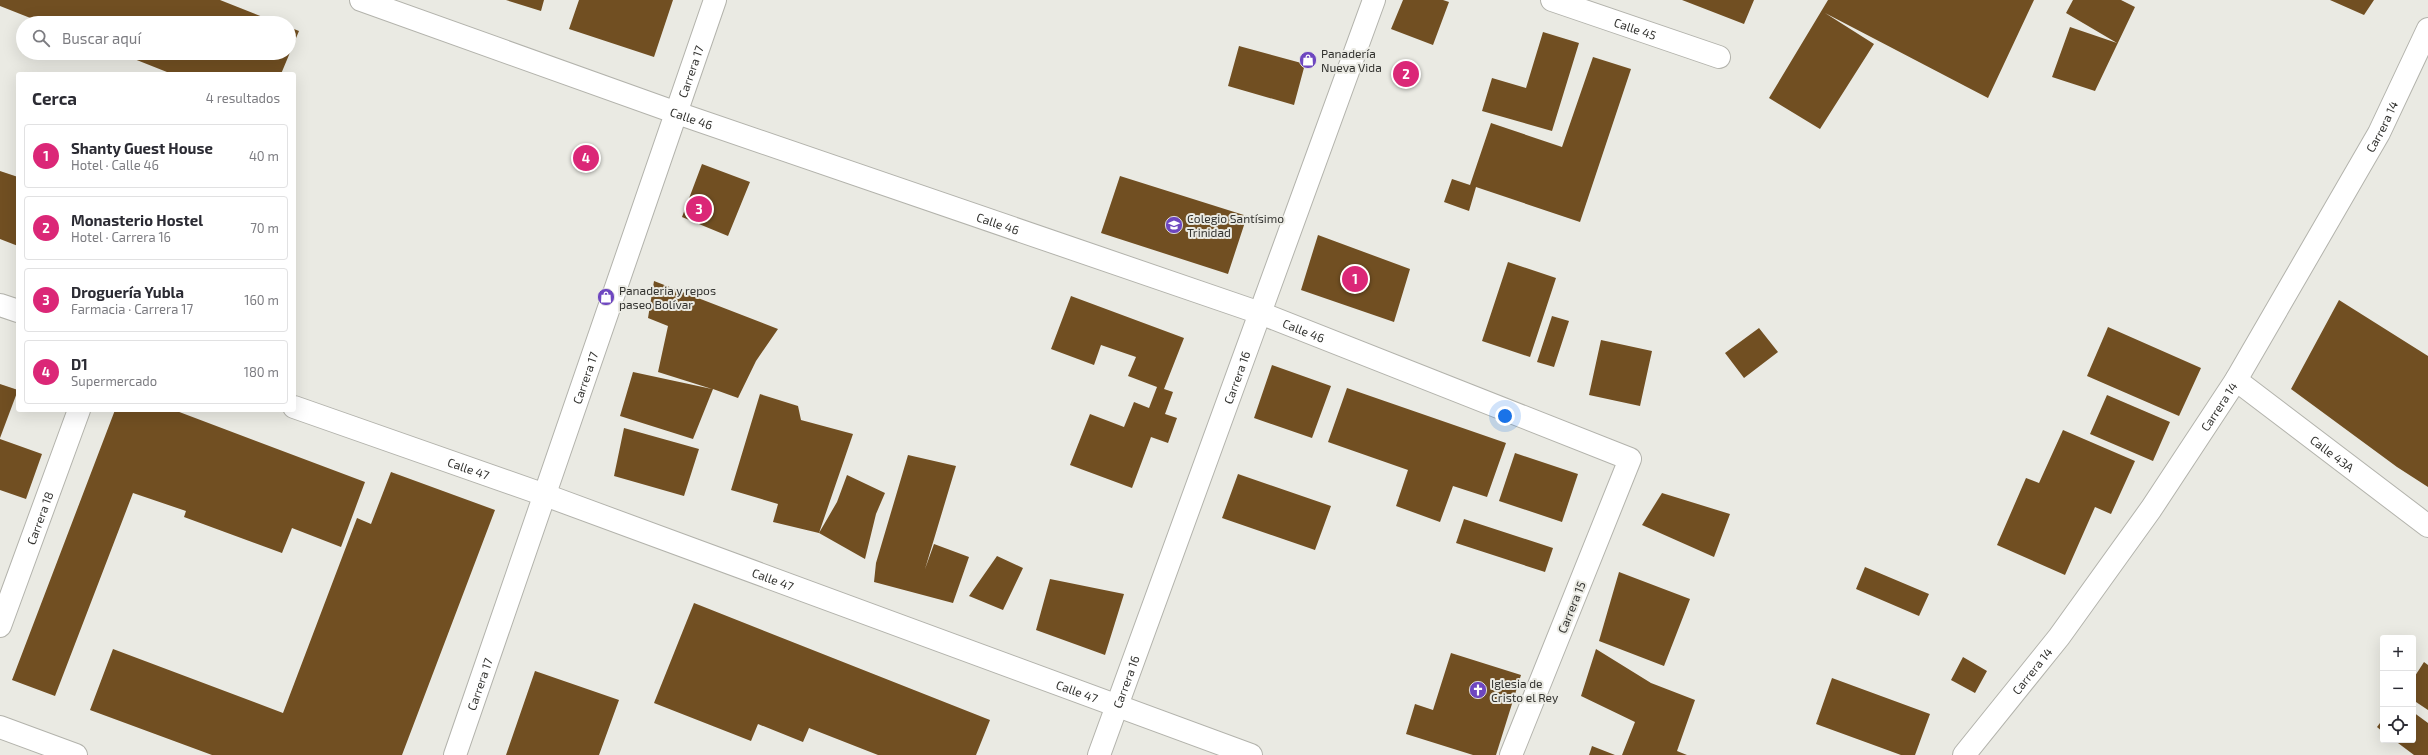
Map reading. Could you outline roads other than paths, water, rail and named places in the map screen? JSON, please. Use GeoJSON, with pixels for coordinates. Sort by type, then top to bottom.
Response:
{"type":"FeatureCollection","features":[{"type":"Feature","properties":{"kind":"street","name":"Calle 46"},"geometry":{"type":"LineString","coordinates":[[361,0],[677,113],[1260,313],[1630,459]]}},
{"type":"Feature","properties":{"kind":"street","name":"Carrera 17"},"geometry":{"type":"LineString","coordinates":[[455,755],[716,0]]}},
{"type":"Feature","properties":{"kind":"street","name":"Carrera 16"},"geometry":{"type":"LineString","coordinates":[[1099,755],[1374,0]]}},
{"type":"Feature","properties":{"kind":"street","name":"Calle 45"},"geometry":{"type":"LineString","coordinates":[[1552,0],[1719,57]]}},
{"type":"Feature","properties":{"kind":"street","name":"Carrera 14"},"geometry":{"type":"LineString","coordinates":[[1964,755],[2059,637],[2151,509],[2236,380],[2379,133],[2428,29]]}},
{"type":"Feature","properties":{"kind":"street"},"geometry":{"type":"LineString","coordinates":[[0,305],[16,310]]}},
{"type":"Feature","properties":{"kind":"street","name":"Calle 43A"},"geometry":{"type":"LineString","coordinates":[[2236,380],[2428,526]]}},
{"type":"Feature","properties":{"kind":"street","name":"Calle 47"},"geometry":{"type":"LineString","coordinates":[[296,408],[545,495],[1251,755]]}},
{"type":"Feature","properties":{"kind":"street","name":"Carrera 18"},"geometry":{"type":"LineString","coordinates":[[0,626],[77,412]]}},
{"type":"Feature","properties":{"kind":"street","name":"Carrera 15"},"geometry":{"type":"LineString","coordinates":[[1511,755],[1630,459]]}},
{"type":"Feature","properties":{"kind":"street"},"geometry":{"type":"LineString","coordinates":[[0,727],[76,755]]}},
{"type":"Feature","properties":{"kind":"place","name":"Panadería Nueva Vida"},"geometry":{"type":"Point","coordinates":[1308,60]}},
{"type":"Feature","properties":{"kind":"place","name":"Monasterio Hostel"},"geometry":{"type":"Point","coordinates":[1406,74]}},
{"type":"Feature","properties":{"kind":"place","name":"D1"},"geometry":{"type":"Point","coordinates":[586,158]}},
{"type":"Feature","properties":{"kind":"place","name":"Droguería Yubla"},"geometry":{"type":"Point","coordinates":[699,209]}},
{"type":"Feature","properties":{"kind":"place","name":"Colegio Santísimo Trinidad"},"geometry":{"type":"Point","coordinates":[1174,225]}},
{"type":"Feature","properties":{"kind":"place","name":"Shanty Guest House"},"geometry":{"type":"Point","coordinates":[1355,279]}},
{"type":"Feature","properties":{"kind":"place","name":"Panaderia y repos paseo Bolívar"},"geometry":{"type":"Point","coordinates":[606,297]}},
{"type":"Feature","properties":{"kind":"place","name":"Iglesia de Cristo el Rey"},"geometry":{"type":"Point","coordinates":[1478,690]}}]}
